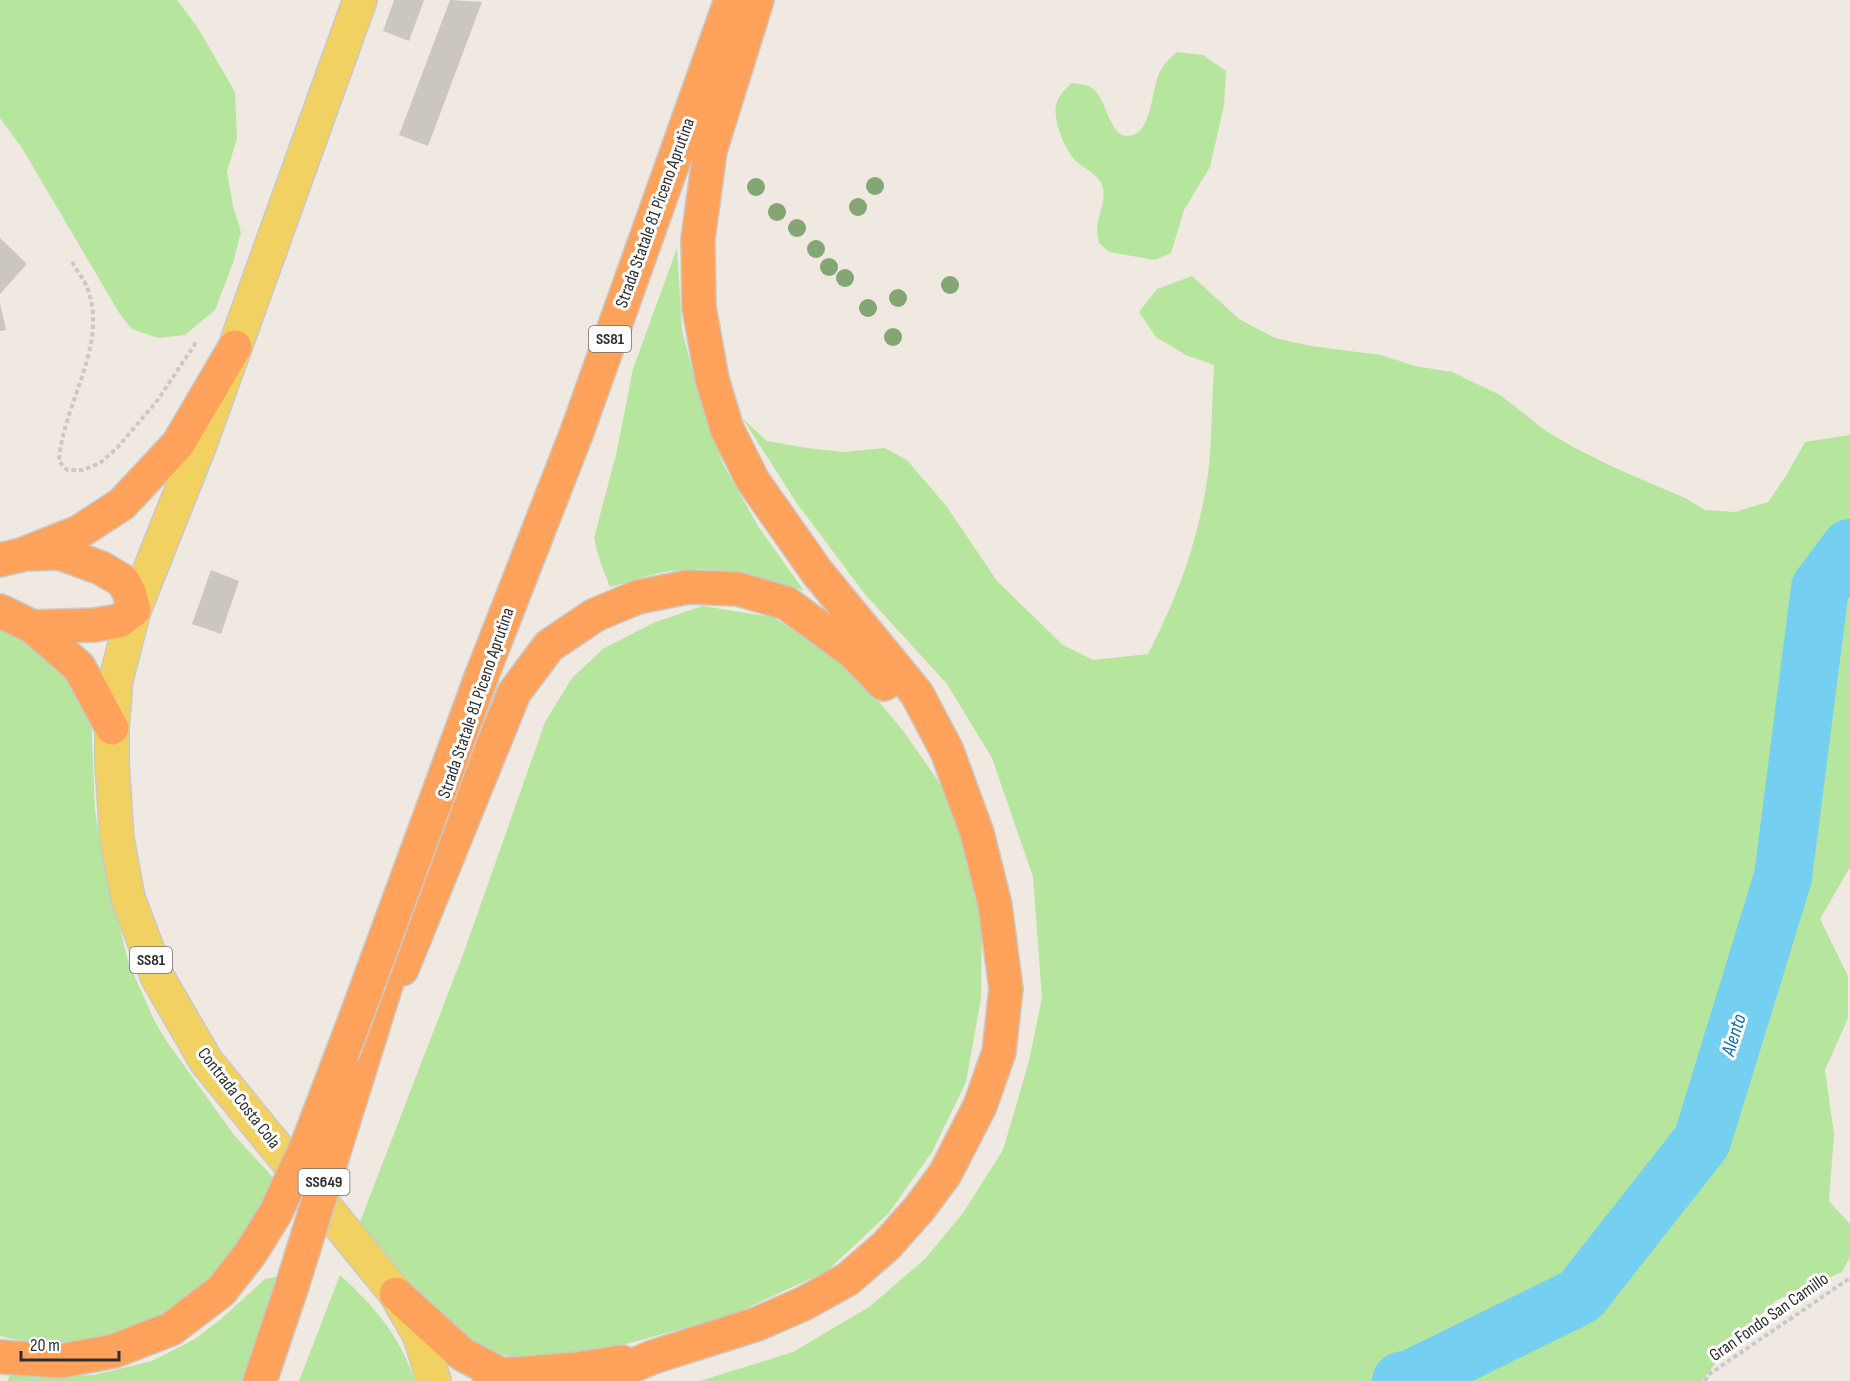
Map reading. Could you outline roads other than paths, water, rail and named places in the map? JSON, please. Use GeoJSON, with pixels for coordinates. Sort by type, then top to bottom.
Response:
{"type":"FeatureCollection","features":[{"type":"Feature","properties":{"kind":"highway","name":"Strada Statale 81 Piceno Aprutina"},"geometry":{"type":"LineString","coordinates":[[260,1381],[292,1286],[482,675],[577,432],[731,0]]}},
{"type":"Feature","properties":{"kind":"highway"},"geometry":{"type":"LineString","coordinates":[[597,1381],[653,1357],[757,1324],[803,1304],[848,1279],[886,1246],[920,1209],[945,1174],[980,1106],[999,1052],[1006,989],[995,905],[977,833],[947,752],[917,694],[817,572],[753,481],[727,429],[712,379],[699,307],[698,239],[710,150],[757,0]]}},
{"type":"Feature","properties":{"kind":"highway"},"geometry":{"type":"LineString","coordinates":[[11,558],[79,532],[122,504],[178,444],[235,347]]}},
{"type":"Feature","properties":{"kind":"highway"},"geometry":{"type":"LineString","coordinates":[[11,558],[60,553],[101,568],[123,581],[134,610],[120,621],[94,626],[33,627]]}},
{"type":"Feature","properties":{"kind":"highway"},"geometry":{"type":"LineString","coordinates":[[357,1078],[439,882],[514,693],[549,646],[595,615],[638,597],[688,587],[738,589],[786,603],[853,652],[893,693],[929,745],[977,833]]}},
{"type":"Feature","properties":{"kind":"highway"},"geometry":{"type":"LineString","coordinates":[[0,611],[33,627],[79,668],[112,728]]}},
{"type":"Feature","properties":{"kind":"highway"},"geometry":{"type":"LineString","coordinates":[[0,1357],[61,1361],[114,1351],[171,1329],[221,1291],[250,1254],[276,1212],[308,1143],[357,1017],[482,675]]}},
{"type":"Feature","properties":{"kind":"highway"},"geometry":{"type":"LineString","coordinates":[[396,1294],[462,1354],[496,1378],[577,1369],[653,1357]]}},
{"type":"Feature","properties":{"kind":"main road","name":"Contrada Costa Cola"},"geometry":{"type":"LineString","coordinates":[[360,0],[200,444],[134,610],[116,679],[112,728],[114,800],[117,838],[128,898],[158,978],[206,1060],[396,1294]]}},
{"type":"Feature","properties":{"kind":"main road","name":"SS81"},"geometry":{"type":"LineString","coordinates":[[396,1294],[420,1336],[434,1381]]}},
{"type":"Feature","properties":{"kind":"waterway","name":"Alento"},"geometry":{"type":"LineString","coordinates":[[1401,1381],[1413,1378],[1580,1296],[1702,1141],[1783,877],[1820,588],[1850,548]]}}]}
